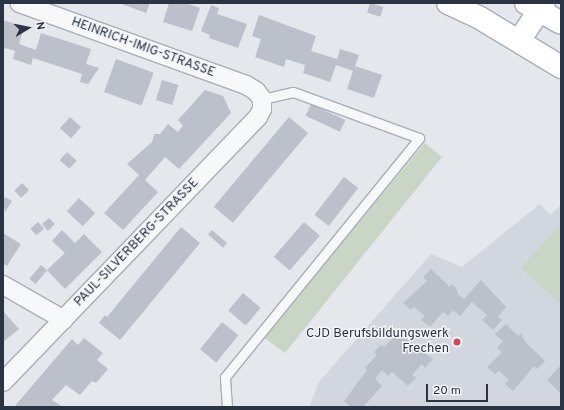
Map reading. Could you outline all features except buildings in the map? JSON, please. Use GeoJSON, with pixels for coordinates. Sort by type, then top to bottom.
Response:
{"type":"FeatureCollection","features":[{"type":"Feature","properties":{"kind":"main road"},"geometry":{"type":"LineString","coordinates":[[448,3],[559,61]]}},
{"type":"Feature","properties":{"kind":"main road"},"geometry":{"type":"LineString","coordinates":[[519,41],[536,5],[561,23]]}},
{"type":"Feature","properties":{"kind":"street","name":"HEINRICH-IMIG-STRASSE"},"geometry":{"type":"LineString","coordinates":[[19,3],[246,85],[256,91],[262,99]]}},
{"type":"Feature","properties":{"kind":"street","name":"PAUL-SILVERBERG-STRASSE"},"geometry":{"type":"LineString","coordinates":[[3,382],[258,117],[262,109],[262,99]]}},
{"type":"Feature","properties":{"kind":"street"},"geometry":{"type":"LineString","coordinates":[[3,285],[64,320]]}},
{"type":"Feature","properties":{"kind":"lane"},"geometry":{"type":"LineString","coordinates":[[227,407],[225,377],[420,138],[294,92],[262,99]]}},
{"type":"Feature","properties":{"kind":"shaded area","name":"CJD Berufsbildungswerk Frechen"},"geometry":{"type":"Polygon","coordinates":[[[540,204],[550,215],[561,205],[561,407],[309,407],[319,382],[431,254],[462,267],[540,204]]]}},
{"type":"Feature","properties":{"kind":"green space"},"geometry":{"type":"Polygon","coordinates":[[[425,143],[442,157],[285,353],[263,337],[425,143]]]}},
{"type":"Feature","properties":{"kind":"green space"},"geometry":{"type":"Polygon","coordinates":[[[561,224],[561,304],[521,268],[561,224]]]}},
{"type":"Feature","properties":{"kind":"place","name":"CJD Berufsbildungswerk Frechen"},"geometry":{"type":"Point","coordinates":[457,342]}}]}
